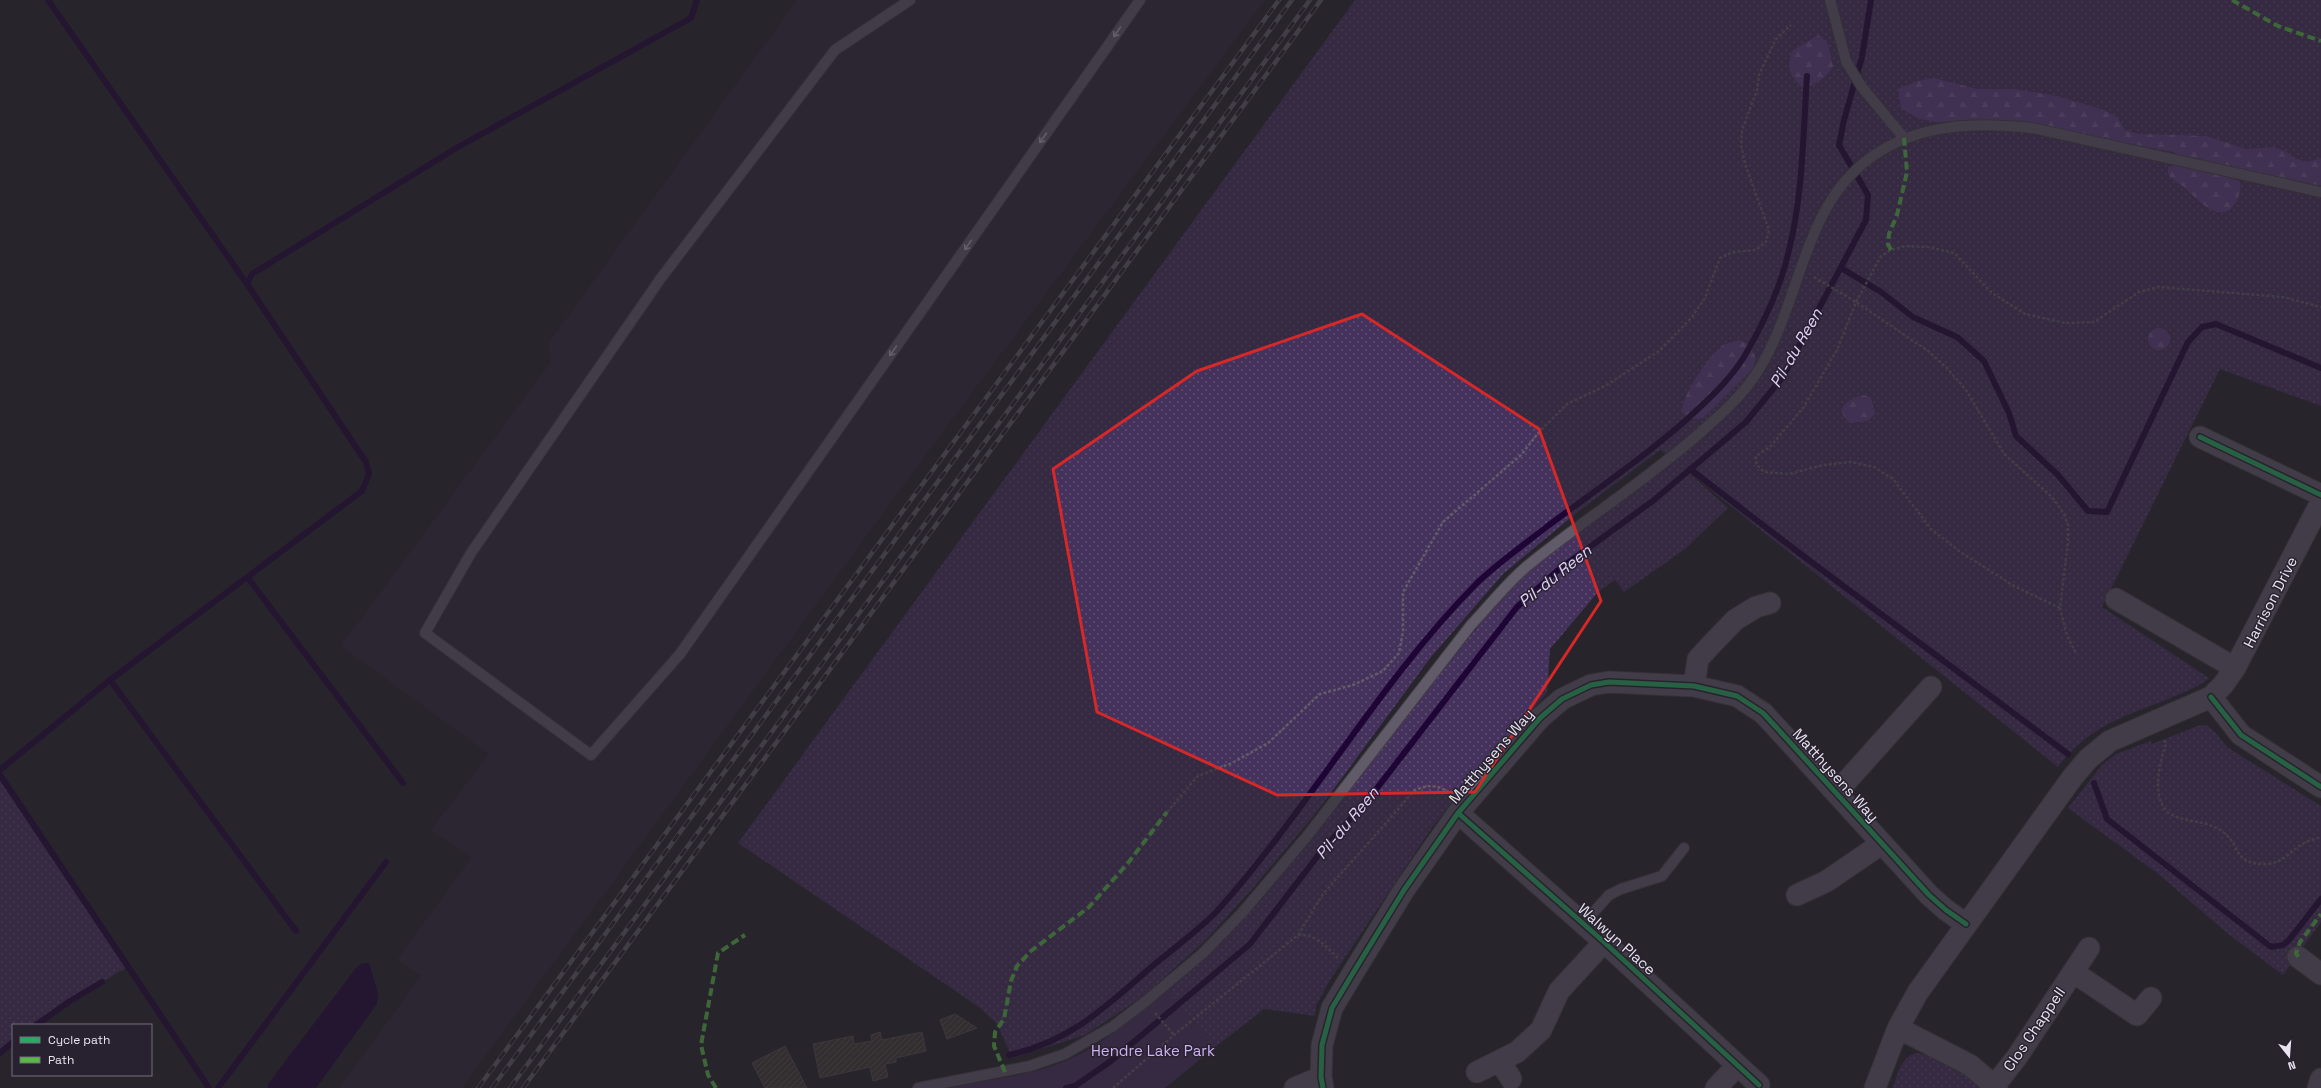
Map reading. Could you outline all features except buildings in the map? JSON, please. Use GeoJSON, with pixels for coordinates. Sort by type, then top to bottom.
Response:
{"type":"FeatureCollection","features":[{"type":"Feature","properties":{"kind":"street"},"geometry":{"type":"LineString","coordinates":[[2200,437],[2321,495]]}},
{"type":"Feature","properties":{"kind":"street","name":"Harrison Drive"},"geometry":{"type":"LineString","coordinates":[[2211,697],[2223,685],[2235,668],[2321,502]]}},
{"type":"Feature","properties":{"kind":"street"},"geometry":{"type":"LineString","coordinates":[[2116,599],[2235,668]]}},
{"type":"Feature","properties":{"kind":"street"},"geometry":{"type":"LineString","coordinates":[[1694,686],[1698,660],[1708,648],[1734,620],[1756,607],[1770,604]]}},
{"type":"Feature","properties":{"kind":"street","name":"Matthysens Way"},"geometry":{"type":"LineString","coordinates":[[1322,1083],[1322,1045],[1332,1008],[1404,890],[1461,808],[1540,718],[1562,699],[1590,685],[1609,682],[1694,686],[1737,696],[1756,708],[1929,895],[1946,910],[1966,924]]}},
{"type":"Feature","properties":{"kind":"street"},"geometry":{"type":"LineString","coordinates":[[1836,793],[1931,686]]}},
{"type":"Feature","properties":{"kind":"street"},"geometry":{"type":"LineString","coordinates":[[1875,1088],[1898,1028],[1918,992],[2063,790],[2088,759],[2110,741],[2211,697],[2241,735],[2321,787]]}},
{"type":"Feature","properties":{"kind":"street","name":"Walwyn Place"},"geometry":{"type":"LineString","coordinates":[[1461,808],[1583,924],[1759,1085]]}},
{"type":"Feature","properties":{"kind":"street"},"geometry":{"type":"LineString","coordinates":[[1798,896],[1827,881],[1881,844]]}},
{"type":"Feature","properties":{"kind":"street"},"geometry":{"type":"LineString","coordinates":[[1477,1072],[1517,1052],[1541,1030],[1559,990],[1604,942]]}},
{"type":"Feature","properties":{"kind":"street","name":"Clos Chappell"},"geometry":{"type":"LineString","coordinates":[[1996,1086],[2089,948]]}},
{"type":"Feature","properties":{"kind":"street"},"geometry":{"type":"LineString","coordinates":[[2298,957],[2321,974]]}},
{"type":"Feature","properties":{"kind":"street","name":"Clos Chappell"},"geometry":{"type":"LineString","coordinates":[[2073,972],[2137,1015],[2151,998]]}},
{"type":"Feature","properties":{"kind":"street"},"geometry":{"type":"LineString","coordinates":[[1898,1028],[1970,1065],[1996,1086]]}},
{"type":"Feature","properties":{"kind":"street"},"geometry":{"type":"LineString","coordinates":[[1500,1061],[1511,1079]]}},
{"type":"Feature","properties":{"kind":"street"},"geometry":{"type":"LineString","coordinates":[[1716,1088],[1737,1066]]}},
{"type":"Feature","properties":{"kind":"street"},"geometry":{"type":"LineString","coordinates":[[2318,1088],[2321,1079]]}},
{"type":"Feature","properties":{"kind":"street"},"geometry":{"type":"LineString","coordinates":[[1295,1088],[1322,1083]]}},
{"type":"Feature","properties":{"kind":"lane"},"geometry":{"type":"LineString","coordinates":[[910,0],[835,50],[830,56],[661,278],[471,553],[425,633],[591,755],[680,654],[1140,0]]}},
{"type":"Feature","properties":{"kind":"lane"},"geometry":{"type":"LineString","coordinates":[[1830,0],[1846,61],[1861,86],[1904,138]]}},
{"type":"Feature","properties":{"kind":"lane"},"geometry":{"type":"LineString","coordinates":[[918,1088],[1030,1066],[1065,1054],[1112,1027],[1203,953],[1242,913],[1308,835],[1466,632],[1499,594],[1525,568],[1687,444],[1724,411],[1749,384],[1769,353],[1783,324],[1816,228],[1829,200],[1844,180],[1871,158],[1904,138],[1963,126],[1997,124],[2032,128],[2321,192]]}},
{"type":"Feature","properties":{"kind":"lane"},"geometry":{"type":"LineString","coordinates":[[1583,924],[1609,895],[1621,888],[1662,876],[1684,848]]}},
{"type":"Feature","properties":{"kind":"path"},"geometry":{"type":"LineString","coordinates":[[1167,812],[1198,776],[1232,763],[1268,743],[1320,694],[1353,684],[1383,671],[1399,653],[1403,631],[1403,592],[1443,522],[1521,455],[1539,432],[1567,404],[1605,386],[1659,351],[1692,317],[1705,298],[1720,258],[1733,252],[1756,250],[1766,242],[1769,230],[1745,164],[1741,144],[1742,130],[1757,90],[1760,75],[1773,45],[1776,39],[1791,25]]}},
{"type":"Feature","properties":{"kind":"path"},"geometry":{"type":"LineString","coordinates":[[2060,608],[2014,586],[1959,551],[1931,529],[1893,479],[1874,467],[1851,462],[1823,465],[1788,474],[1764,472],[1756,464],[1756,456],[1770,446],[1803,408],[1837,350],[1856,302],[1881,256],[1891,250],[1905,246],[1928,247],[1954,253],[1992,294],[2025,314],[2065,323],[2094,322],[2139,292],[2159,287],[2283,297],[2321,307]]}},
{"type":"Feature","properties":{"kind":"path"},"geometry":{"type":"LineString","coordinates":[[1820,281],[1856,302],[1928,352],[1947,368],[1966,390],[2004,454],[2052,497],[2064,514],[2068,525],[2068,541],[2060,608],[2067,636],[2076,653]]}},
{"type":"Feature","properties":{"kind":"path"},"geometry":{"type":"LineString","coordinates":[[2162,736],[2166,744],[2161,763],[2158,796],[2163,807],[2169,813],[2176,817],[2192,819],[2216,827],[2229,836],[2240,858],[2247,862],[2275,863],[2286,858],[2306,842],[2321,837]]}},
{"type":"Feature","properties":{"kind":"path"},"geometry":{"type":"LineString","coordinates":[[1114,1088],[1174,1036],[1298,934],[1323,894],[1415,790],[1427,785],[1443,789],[1461,808]]}},
{"type":"Feature","properties":{"kind":"path"},"geometry":{"type":"LineString","coordinates":[[1298,934],[1309,934],[1317,938],[1353,973]]}},
{"type":"Feature","properties":{"kind":"path"},"geometry":{"type":"LineString","coordinates":[[1153,1010],[1174,1036]]}},
{"type":"Feature","properties":{"kind":"highlighted area"},"geometry":{"type":"Polygon","coordinates":[[[1362,314],[1539,429],[1601,601],[1475,792],[1277,795],[1097,712],[1053,469],[1197,371],[1362,314]]]}},
{"type":"Feature","properties":{"kind":"shaded area"},"geometry":{"type":"Polygon","coordinates":[[[797,0],[1265,0],[928,452],[462,1088],[339,1088],[421,976],[397,960],[471,858],[431,830],[489,754],[341,646],[550,363],[548,344],[797,0]]]}},
{"type":"Feature","properties":{"kind":"shaded area"},"geometry":{"type":"Polygon","coordinates":[[[362,963],[369,963],[378,993],[377,1004],[316,1088],[268,1088],[268,1084],[356,968],[362,963]]]}},
{"type":"Feature","properties":{"kind":"green space"},"geometry":{"type":"Polygon","coordinates":[[[1355,0],[2321,0],[2321,406],[2220,369],[2102,607],[2209,678],[2200,685],[2108,724],[2082,742],[2058,767],[1682,467],[1728,508],[1685,549],[1624,592],[1615,580],[1598,592],[1550,649],[1547,693],[1467,783],[1431,829],[1330,980],[1316,1006],[1315,1016],[1264,1009],[1214,1048],[1167,990],[1248,915],[1484,619],[1526,573],[1674,460],[1660,450],[1575,514],[1503,574],[1431,657],[1316,813],[1252,889],[1205,941],[1141,998],[1085,1035],[1012,1058],[997,1024],[979,1007],[738,843],[1355,0]]]}},
{"type":"Feature","properties":{"kind":"green space"},"geometry":{"type":"Polygon","coordinates":[[[1818,35],[1827,41],[1833,66],[1821,80],[1813,85],[1803,88],[1798,84],[1790,71],[1792,51],[1818,35]]]}},
{"type":"Feature","properties":{"kind":"green space"},"geometry":{"type":"Polygon","coordinates":[[[1934,78],[1977,89],[2015,89],[2057,96],[2104,110],[2117,117],[2125,130],[2139,134],[2207,136],[2246,149],[2274,147],[2285,151],[2294,158],[2307,162],[2321,158],[2321,189],[2262,178],[2242,170],[2228,168],[2221,170],[2223,176],[2240,181],[2240,193],[2234,205],[2228,210],[2222,212],[2216,211],[2202,204],[2168,174],[2168,167],[2184,163],[2184,158],[2173,152],[2068,132],[1983,121],[1936,122],[1919,119],[1901,108],[1898,89],[1918,81],[1934,78]]]}},
{"type":"Feature","properties":{"kind":"green space"},"geometry":{"type":"Polygon","coordinates":[[[2159,328],[2167,331],[2170,339],[2167,347],[2159,350],[2151,347],[2148,339],[2151,331],[2159,328]]]}},
{"type":"Feature","properties":{"kind":"green space"},"geometry":{"type":"Polygon","coordinates":[[[1739,340],[1749,345],[1756,358],[1753,369],[1703,418],[1691,419],[1682,413],[1690,388],[1710,358],[1722,346],[1739,340]]]}},
{"type":"Feature","properties":{"kind":"green space"},"geometry":{"type":"Polygon","coordinates":[[[1864,395],[1871,398],[1875,414],[1868,421],[1849,423],[1842,412],[1844,404],[1864,395]]]}},
{"type":"Feature","properties":{"kind":"green space"},"geometry":{"type":"Polygon","coordinates":[[[2200,725],[2208,726],[2227,747],[2321,806],[2321,922],[2283,975],[2227,933],[2157,873],[2068,808],[2102,765],[2116,754],[2151,741],[2152,744],[2200,725]]]}},
{"type":"Feature","properties":{"kind":"green space"},"geometry":{"type":"Polygon","coordinates":[[[0,775],[129,966],[70,1001],[37,1024],[12,1024],[12,1043],[0,1053],[0,775]]]}},
{"type":"Feature","properties":{"kind":"green space","name":"Hendre Lake Park"},"geometry":{"type":"Polygon","coordinates":[[[1167,990],[1214,1048],[1165,1088],[944,1088],[1028,1073],[1070,1059],[1100,1042],[1128,1022],[1167,990]]]}},
{"type":"Feature","properties":{"kind":"green space"},"geometry":{"type":"Polygon","coordinates":[[[1915,1053],[1924,1054],[1952,1064],[1968,1075],[1982,1088],[1893,1088],[1900,1067],[1906,1059],[1915,1053]]]}},
{"type":"Feature","properties":{"kind":"waterway"},"geometry":{"type":"LineString","coordinates":[[48,0],[247,284]]}},
{"type":"Feature","properties":{"kind":"waterway"},"geometry":{"type":"LineString","coordinates":[[0,770],[110,680],[362,491],[369,474],[366,462],[247,284],[252,274],[458,147],[691,18],[697,0]]}},
{"type":"Feature","properties":{"kind":"waterway","name":"Pil-du Reen"},"geometry":{"type":"LineString","coordinates":[[1066,1088],[1075,1086],[1111,1061],[1250,944],[1320,853],[1374,792],[1517,607],[1557,571],[1654,500],[1746,422],[1782,378],[1866,220],[1868,195],[1839,145],[1844,120],[1862,57],[1871,0]]}},
{"type":"Feature","properties":{"kind":"waterway"},"geometry":{"type":"LineString","coordinates":[[1009,1055],[1050,1042],[1084,1022],[1116,998],[1211,918],[1252,870],[1284,829],[1408,661],[1477,583],[1512,553],[1670,434],[1710,398],[1732,374],[1744,357],[1764,320],[1785,267],[1793,232],[1800,188],[1807,76]]}},
{"type":"Feature","properties":{"kind":"waterway"},"geometry":{"type":"LineString","coordinates":[[1841,268],[1881,292],[1913,317],[1957,337],[1984,361],[2009,413],[2016,436],[2058,475],[2088,511],[2107,512],[2188,342],[2202,327],[2216,324],[2321,368]]}},
{"type":"Feature","properties":{"kind":"waterway"},"geometry":{"type":"LineString","coordinates":[[1690,469],[1798,552],[2068,754]]}},
{"type":"Feature","properties":{"kind":"waterway"},"geometry":{"type":"LineString","coordinates":[[248,578],[403,783]]}},
{"type":"Feature","properties":{"kind":"waterway"},"geometry":{"type":"LineString","coordinates":[[110,680],[296,931]]}},
{"type":"Feature","properties":{"kind":"waterway"},"geometry":{"type":"LineString","coordinates":[[0,775],[209,1088]]}},
{"type":"Feature","properties":{"kind":"waterway"},"geometry":{"type":"LineString","coordinates":[[2094,783],[2107,819],[2271,947],[2283,945],[2289,940],[2321,899]]}},
{"type":"Feature","properties":{"kind":"waterway"},"geometry":{"type":"LineString","coordinates":[[218,1088],[386,862]]}},
{"type":"Feature","properties":{"kind":"waterway"},"geometry":{"type":"LineString","coordinates":[[37,1024],[70,1001],[102,982]]}},
{"type":"Feature","properties":{"kind":"waterway"},"geometry":{"type":"LineString","coordinates":[[0,1053],[12,1043]]}},
{"type":"Feature","properties":{"kind":"railway"},"geometry":{"type":"LineString","coordinates":[[478,1088],[1279,0]]}},
{"type":"Feature","properties":{"kind":"railway"},"geometry":{"type":"LineString","coordinates":[[492,1088],[1292,0]]}},
{"type":"Feature","properties":{"kind":"railway"},"geometry":{"type":"LineString","coordinates":[[510,1088],[1310,0]]}},
{"type":"Feature","properties":{"kind":"railway"},"geometry":{"type":"LineString","coordinates":[[523,1088],[1321,0]]}},
{"type":"Feature","properties":{"kind":"marked path"},"geometry":{"type":"LineString","coordinates":[[2232,0],[2278,26],[2321,41]]}},
{"type":"Feature","properties":{"kind":"marked path"},"geometry":{"type":"LineString","coordinates":[[1891,250],[1888,244],[1889,234],[1897,215],[1907,172],[1904,138]]}},
{"type":"Feature","properties":{"kind":"marked path"},"geometry":{"type":"LineString","coordinates":[[1005,1072],[994,1046],[995,1032],[1004,1019],[1011,981],[1017,966],[1031,951],[1089,907],[1128,863],[1167,812]]}},
{"type":"Feature","properties":{"kind":"marked path"},"geometry":{"type":"LineString","coordinates":[[2298,957],[2296,953],[2300,942],[2321,914]]}},
{"type":"Feature","properties":{"kind":"marked path"},"geometry":{"type":"LineString","coordinates":[[716,1088],[708,1075],[701,1045],[718,953],[745,935]]}},
{"type":"Feature","properties":{"kind":"cycle path"},"geometry":{"type":"LineString","coordinates":[[2200,437],[2321,495]]}},
{"type":"Feature","properties":{"kind":"cycle path"},"geometry":{"type":"LineString","coordinates":[[1323,1088],[1321,1077],[1322,1045],[1332,1008],[1404,890],[1458,813],[1540,718],[1562,699],[1591,685],[1609,682],[1694,686],[1737,696],[1763,713],[1929,895],[1946,910],[1966,924]]}},
{"type":"Feature","properties":{"kind":"cycle path"},"geometry":{"type":"LineString","coordinates":[[2211,697],[2241,735],[2321,787]]}},
{"type":"Feature","properties":{"kind":"cycle path"},"geometry":{"type":"LineString","coordinates":[[1458,813],[1604,942],[1759,1085]]}}]}
